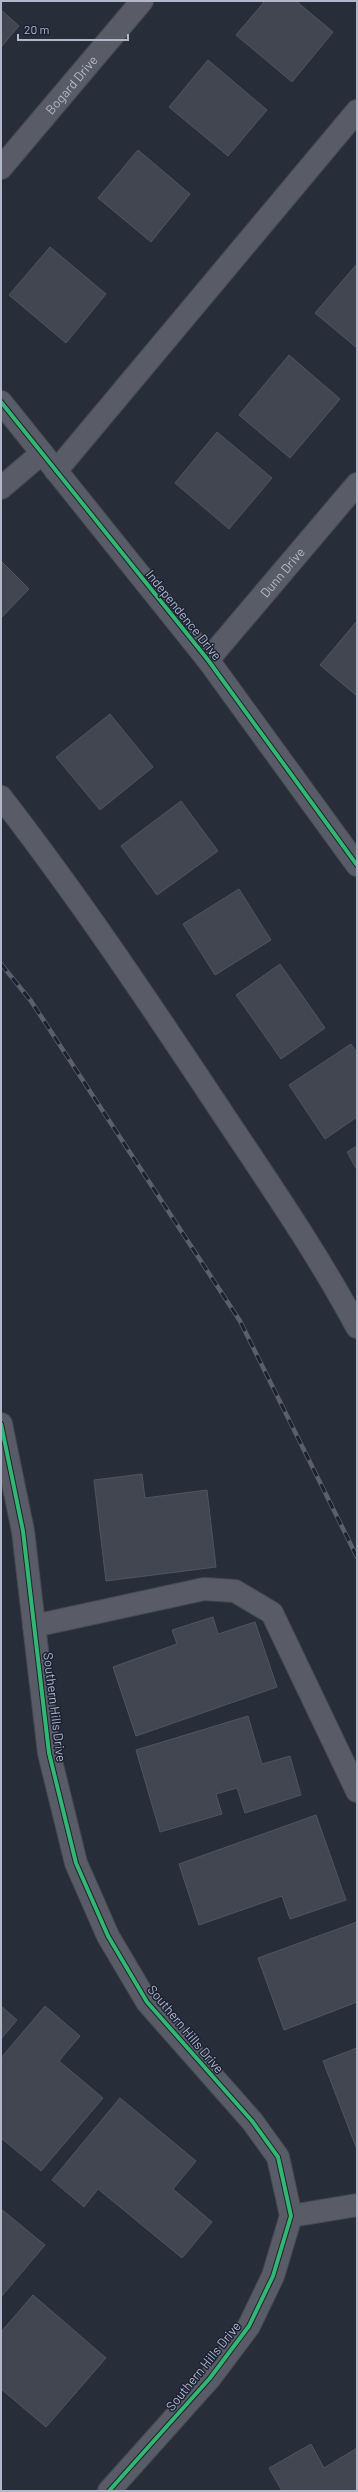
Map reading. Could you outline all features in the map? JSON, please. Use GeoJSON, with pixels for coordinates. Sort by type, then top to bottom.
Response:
{"type":"FeatureCollection","features":[{"type":"Feature","properties":{"kind":"street","name":"Bogard Drive"},"geometry":{"type":"LineString","coordinates":[[1,168],[142,1]]}},
{"type":"Feature","properties":{"kind":"street"},"geometry":{"type":"LineString","coordinates":[[56,471],[357,111]]}},
{"type":"Feature","properties":{"kind":"street","name":"Independence Drive"},"geometry":{"type":"LineString","coordinates":[[1,402],[208,660],[356,861]]}},
{"type":"Feature","properties":{"kind":"street"},"geometry":{"type":"LineString","coordinates":[[1,488],[42,454]]}},
{"type":"Feature","properties":{"kind":"street","name":"Dunn Drive"},"geometry":{"type":"LineString","coordinates":[[208,660],[357,484]]}},
{"type":"Feature","properties":{"kind":"street"},"geometry":{"type":"LineString","coordinates":[[1,797],[29,833],[160,1018],[325,1268],[357,1327]]}},
{"type":"Feature","properties":{"kind":"street","name":"Southern Hills Drive"},"geometry":{"type":"LineString","coordinates":[[1,1424],[23,1531],[48,1753],[76,1863],[108,1936],[147,2002],[252,2121],[278,2157],[291,2216],[273,2276],[249,2326],[210,2378],[109,2491]]}},
{"type":"Feature","properties":{"kind":"street"},"geometry":{"type":"LineString","coordinates":[[34,1626],[204,1589],[235,1591],[272,1613],[357,1791]]}},
{"type":"Feature","properties":{"kind":"street"},"geometry":{"type":"LineString","coordinates":[[291,2216],[357,2205]]}},
{"type":"Feature","properties":{"kind":"building"},"geometry":{"type":"Polygon","coordinates":[[[265,1],[296,1],[333,32],[292,82],[236,35],[265,1]]]}},
{"type":"Feature","properties":{"kind":"building"},"geometry":{"type":"Polygon","coordinates":[[[1,10],[19,26],[1,47],[1,10]]]}},
{"type":"Feature","properties":{"kind":"building"},"geometry":{"type":"Polygon","coordinates":[[[208,60],[267,110],[228,156],[169,107],[208,60]]]}},
{"type":"Feature","properties":{"kind":"building"},"geometry":{"type":"Polygon","coordinates":[[[138,150],[190,194],[151,242],[98,198],[138,150]]]}},
{"type":"Feature","properties":{"kind":"building"},"geometry":{"type":"Polygon","coordinates":[[[50,247],[106,294],[66,343],[9,295],[50,247]]]}},
{"type":"Feature","properties":{"kind":"building"},"geometry":{"type":"Polygon","coordinates":[[[356,265],[357,266],[357,348],[315,313],[356,265]]]}},
{"type":"Feature","properties":{"kind":"building"},"geometry":{"type":"Polygon","coordinates":[[[289,355],[340,399],[290,458],[239,415],[289,355]]]}},
{"type":"Feature","properties":{"kind":"building"},"geometry":{"type":"Polygon","coordinates":[[[217,432],[272,478],[229,529],[175,483],[217,432]]]}},
{"type":"Feature","properties":{"kind":"building"},"geometry":{"type":"Polygon","coordinates":[[[1,561],[29,589],[1,618],[1,561]]]}},
{"type":"Feature","properties":{"kind":"building"},"geometry":{"type":"Polygon","coordinates":[[[357,621],[357,696],[320,665],[357,621]]]}},
{"type":"Feature","properties":{"kind":"building"},"geometry":{"type":"Polygon","coordinates":[[[110,714],[153,767],[100,810],[56,757],[110,714]]]}},
{"type":"Feature","properties":{"kind":"building"},"geometry":{"type":"Polygon","coordinates":[[[181,801],[218,851],[157,895],[121,846],[181,801]]]}},
{"type":"Feature","properties":{"kind":"building"},"geometry":{"type":"Polygon","coordinates":[[[239,889],[271,940],[215,975],[183,924],[239,889]]]}},
{"type":"Feature","properties":{"kind":"building"},"geometry":{"type":"Polygon","coordinates":[[[280,964],[325,1028],[281,1059],[236,995],[280,964]]]}},
{"type":"Feature","properties":{"kind":"building"},"geometry":{"type":"Polygon","coordinates":[[[351,1044],[357,1053],[357,1117],[325,1139],[289,1085],[351,1044]]]}},
{"type":"Feature","properties":{"kind":"building"},"geometry":{"type":"Polygon","coordinates":[[[357,1146],[357,1170],[347,1152],[357,1146]]]}},
{"type":"Feature","properties":{"kind":"building"},"geometry":{"type":"Polygon","coordinates":[[[142,1474],[145,1498],[207,1490],[216,1567],[106,1581],[94,1480],[142,1474]]]}},
{"type":"Feature","properties":{"kind":"building"},"geometry":{"type":"Polygon","coordinates":[[[213,1617],[218,1634],[255,1622],[277,1687],[136,1736],[113,1667],[177,1644],[172,1630],[213,1617]]]}},
{"type":"Feature","properties":{"kind":"building"},"geometry":{"type":"Polygon","coordinates":[[[248,1716],[262,1764],[290,1756],[301,1795],[245,1813],[237,1788],[216,1794],[222,1814],[160,1832],[136,1750],[248,1716]]]}},
{"type":"Feature","properties":{"kind":"building"},"geometry":{"type":"Polygon","coordinates":[[[316,1815],[346,1900],[290,1919],[282,1896],[199,1925],[179,1864],[316,1815]]]}},
{"type":"Feature","properties":{"kind":"building"},"geometry":{"type":"Polygon","coordinates":[[[357,1922],[357,2002],[284,2030],[258,1958],[357,1922]]]}},
{"type":"Feature","properties":{"kind":"building"},"geometry":{"type":"Polygon","coordinates":[[[1,2006],[17,2020],[1,2039],[1,2006]]]}},
{"type":"Feature","properties":{"kind":"building"},"geometry":{"type":"Polygon","coordinates":[[[45,2006],[80,2036],[59,2061],[103,2098],[41,2171],[1,2138],[1,2058],[45,2006]]]}},
{"type":"Feature","properties":{"kind":"building"},"geometry":{"type":"Polygon","coordinates":[[[357,2048],[357,2147],[356,2147],[323,2061],[357,2048]]]}},
{"type":"Feature","properties":{"kind":"building"},"geometry":{"type":"Polygon","coordinates":[[[120,2098],[196,2161],[173,2189],[212,2222],[182,2258],[98,2189],[84,2207],[52,2180],[120,2098]]]}},
{"type":"Feature","properties":{"kind":"building"},"geometry":{"type":"Polygon","coordinates":[[[1,2209],[45,2245],[1,2297],[1,2209]]]}},
{"type":"Feature","properties":{"kind":"building"},"geometry":{"type":"Polygon","coordinates":[[[33,2295],[106,2358],[46,2427],[1,2389],[1,2332],[33,2295]]]}},
{"type":"Feature","properties":{"kind":"building"},"geometry":{"type":"Polygon","coordinates":[[[311,2444],[324,2468],[357,2448],[357,2491],[282,2491],[269,2468],[311,2444]]]}},
{"type":"Feature","properties":{"kind":"railway"},"geometry":{"type":"LineString","coordinates":[[1,964],[31,1001],[240,1321],[357,1557]]}},
{"type":"Feature","properties":{"kind":"cycle path"},"geometry":{"type":"LineString","coordinates":[[1,402],[208,660],[357,865]]}},
{"type":"Feature","properties":{"kind":"cycle path"},"geometry":{"type":"LineString","coordinates":[[1,1424],[23,1531],[49,1753],[76,1863],[108,1936],[147,2002],[252,2121],[278,2157],[291,2216],[273,2276],[249,2326],[210,2378],[109,2491]]}}]}
